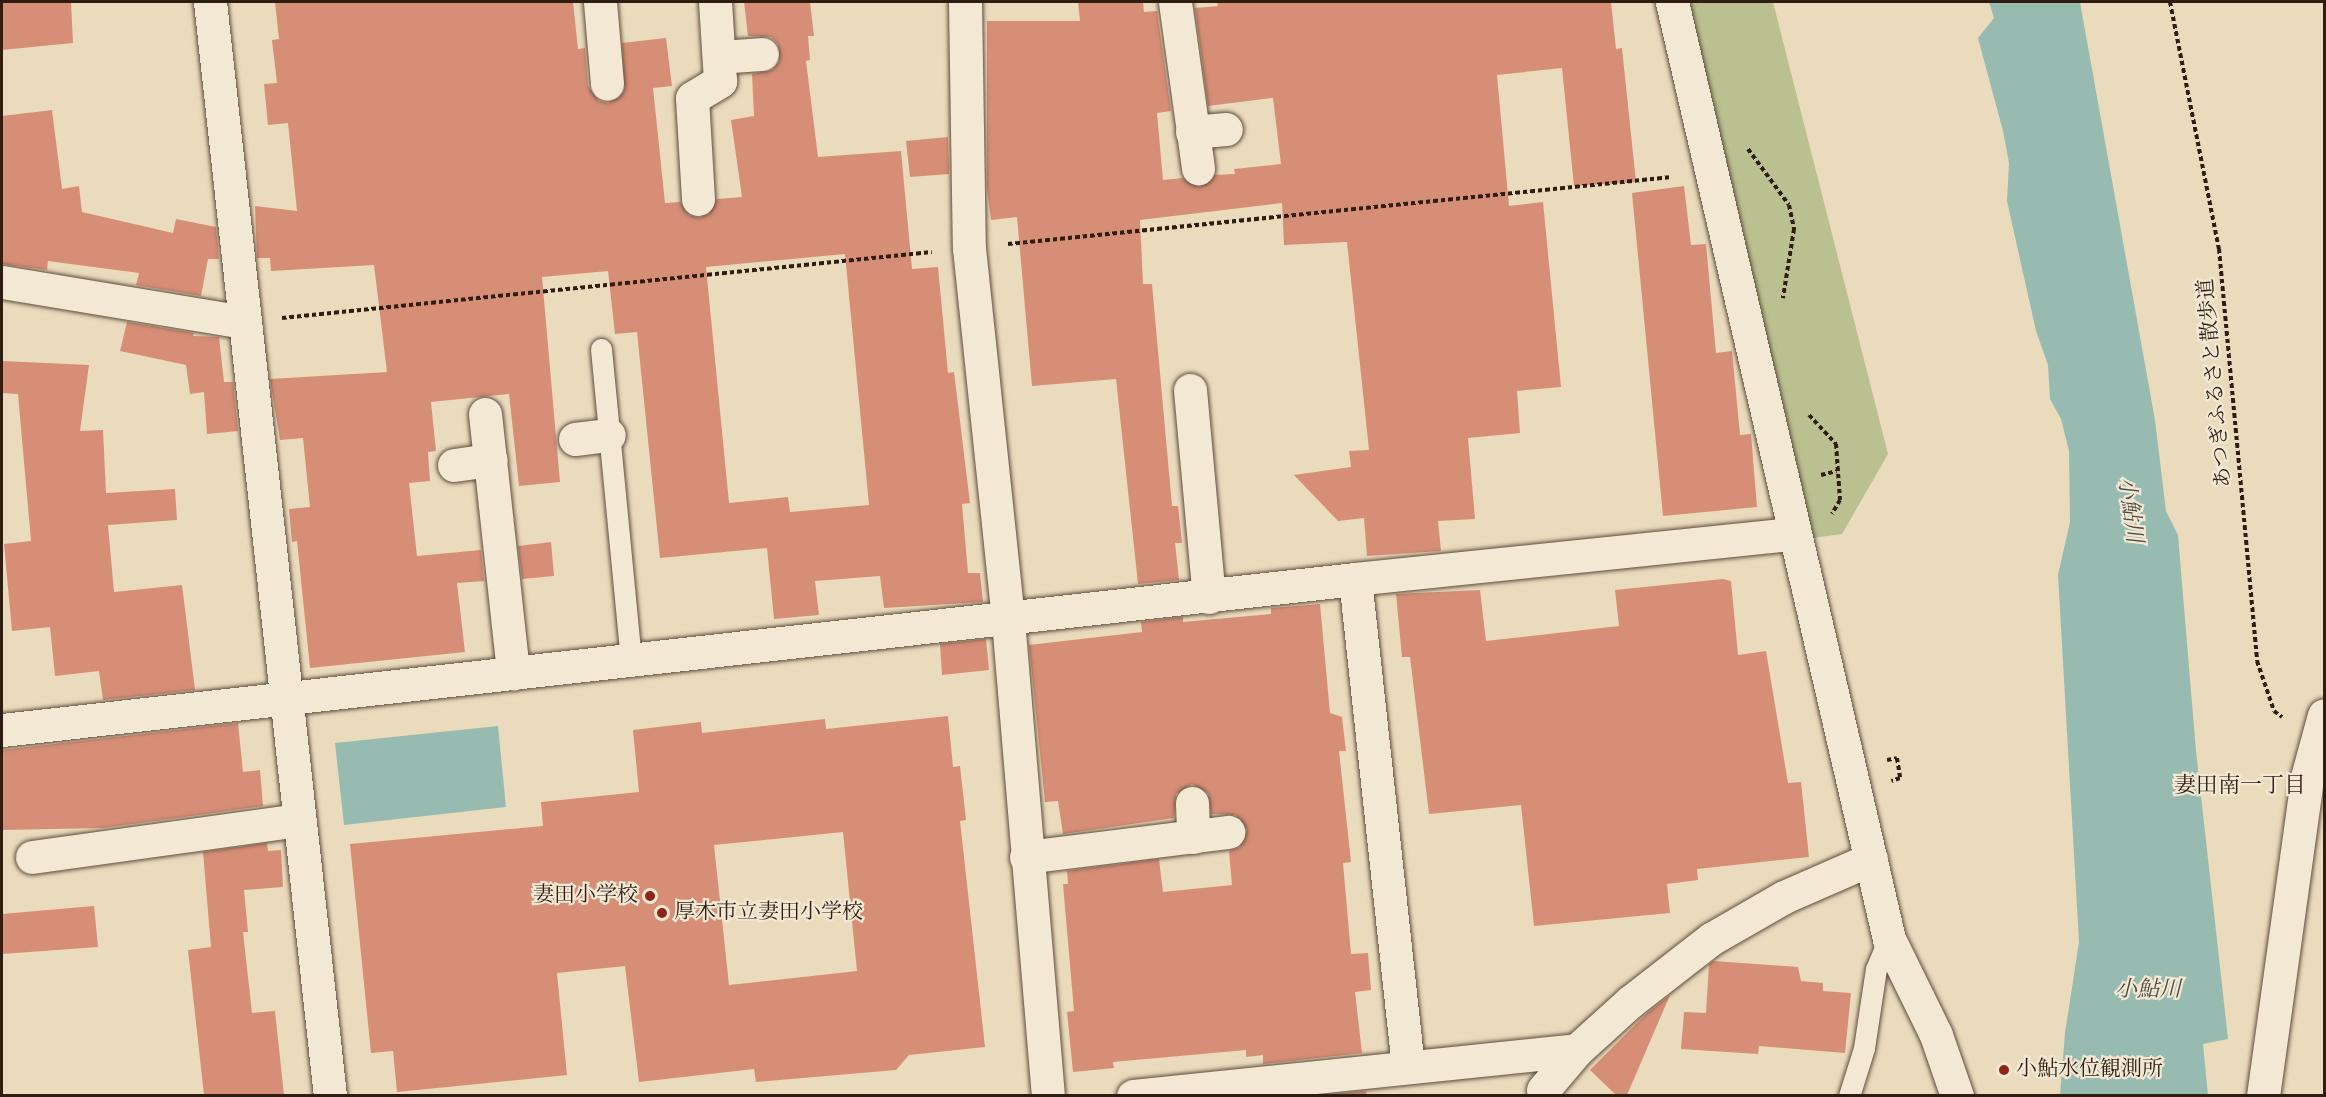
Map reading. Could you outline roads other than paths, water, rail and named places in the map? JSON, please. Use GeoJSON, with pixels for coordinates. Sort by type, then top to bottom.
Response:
{"type":"FeatureCollection","features":[{"type":"Feature","properties":{"kind":"street"},"geometry":{"type":"LineString","coordinates":[[210,2],[297,820],[330,1095]]}},
{"type":"Feature","properties":{"kind":"street"},"geometry":{"type":"LineString","coordinates":[[600,2],[608,84]]}},
{"type":"Feature","properties":{"kind":"street"},"geometry":{"type":"LineString","coordinates":[[698,199],[692,98],[720,81],[716,2]]}},
{"type":"Feature","properties":{"kind":"street"},"geometry":{"type":"LineString","coordinates":[[965,2],[969,248],[1008,620],[1026,857],[1048,1095]]}},
{"type":"Feature","properties":{"kind":"street"},"geometry":{"type":"LineString","coordinates":[[1174,2],[1198,168]]}},
{"type":"Feature","properties":{"kind":"street"},"geometry":{"type":"LineString","coordinates":[[1672,2],[1793,534],[1889,939],[1936,1035],[1957,1095]]}},
{"type":"Feature","properties":{"kind":"street"},"geometry":{"type":"LineString","coordinates":[[719,57],[762,54]]}},
{"type":"Feature","properties":{"kind":"street"},"geometry":{"type":"LineString","coordinates":[[1192,132],[1226,129]]}},
{"type":"Feature","properties":{"kind":"street"},"geometry":{"type":"LineString","coordinates":[[2,282],[243,322]]}},
{"type":"Feature","properties":{"kind":"street"},"geometry":{"type":"LineString","coordinates":[[1190,390],[1209,597]]}},
{"type":"Feature","properties":{"kind":"street"},"geometry":{"type":"LineString","coordinates":[[485,414],[513,673]]}},
{"type":"Feature","properties":{"kind":"street"},"geometry":{"type":"LineString","coordinates":[[575,439],[609,435]]}},
{"type":"Feature","properties":{"kind":"street"},"geometry":{"type":"LineString","coordinates":[[454,465],[491,460]]}},
{"type":"Feature","properties":{"kind":"street"},"geometry":{"type":"LineString","coordinates":[[2,730],[285,697],[1008,620],[1355,579],[1793,534]]}},
{"type":"Feature","properties":{"kind":"street"},"geometry":{"type":"LineString","coordinates":[[1355,579],[1408,1065]]}},
{"type":"Feature","properties":{"kind":"street"},"geometry":{"type":"LineString","coordinates":[[2263,1095],[2307,777],[2321,729]]}},
{"type":"Feature","properties":{"kind":"street"},"geometry":{"type":"LineString","coordinates":[[1192,803],[1193,837]]}},
{"type":"Feature","properties":{"kind":"street"},"geometry":{"type":"LineString","coordinates":[[32,857],[74,864],[297,820]]}},
{"type":"Feature","properties":{"kind":"street"},"geometry":{"type":"LineString","coordinates":[[1026,857],[1228,832]]}},
{"type":"Feature","properties":{"kind":"street"},"geometry":{"type":"LineString","coordinates":[[1541,1093],[1577,1050],[1630,1002],[1711,939],[1784,897],[1871,859]]}},
{"type":"Feature","properties":{"kind":"street"},"geometry":{"type":"LineString","coordinates":[[1133,1095],[1245,1090],[1408,1065],[1577,1050]]}},
{"type":"Feature","properties":{"kind":"lane"},"geometry":{"type":"LineString","coordinates":[[601,349],[631,661]]}},
{"type":"Feature","properties":{"kind":"lane"},"geometry":{"type":"LineString","coordinates":[[1849,1095],[1864,1048],[1876,969],[1889,939]]}},
{"type":"Feature","properties":{"kind":"water","name":"小鮎川"},"geometry":{"type":"Polygon","coordinates":[[[1989,2],[2080,2],[2155,420],[2166,511],[2178,535],[2196,751],[2228,1039],[2203,1044],[2208,1095],[2060,1095],[2065,1033],[2079,942],[2058,575],[2070,522],[2069,451],[2061,419],[2050,399],[2048,365],[2036,331],[2007,201],[2009,163],[2003,131],[1978,38],[1994,18],[1989,2]]]}},
{"type":"Feature","properties":{"kind":"water"},"geometry":{"type":"Polygon","coordinates":[[[498,726],[506,807],[344,825],[335,743],[498,726]]]}},
{"type":"Feature","properties":{"kind":"place","name":"妻田小学校"},"geometry":{"type":"Point","coordinates":[650,896]}},
{"type":"Feature","properties":{"kind":"place","name":"厚木市立妻田小学校"},"geometry":{"type":"Point","coordinates":[662,913]}},
{"type":"Feature","properties":{"kind":"place","name":"小鮎水位観測所"},"geometry":{"type":"Point","coordinates":[2004,1070]}},
{"type":"Feature","properties":{"kind":"district","name":"妻田南一丁目"},"geometry":{"type":"Point","coordinates":[2240,787]}}]}
